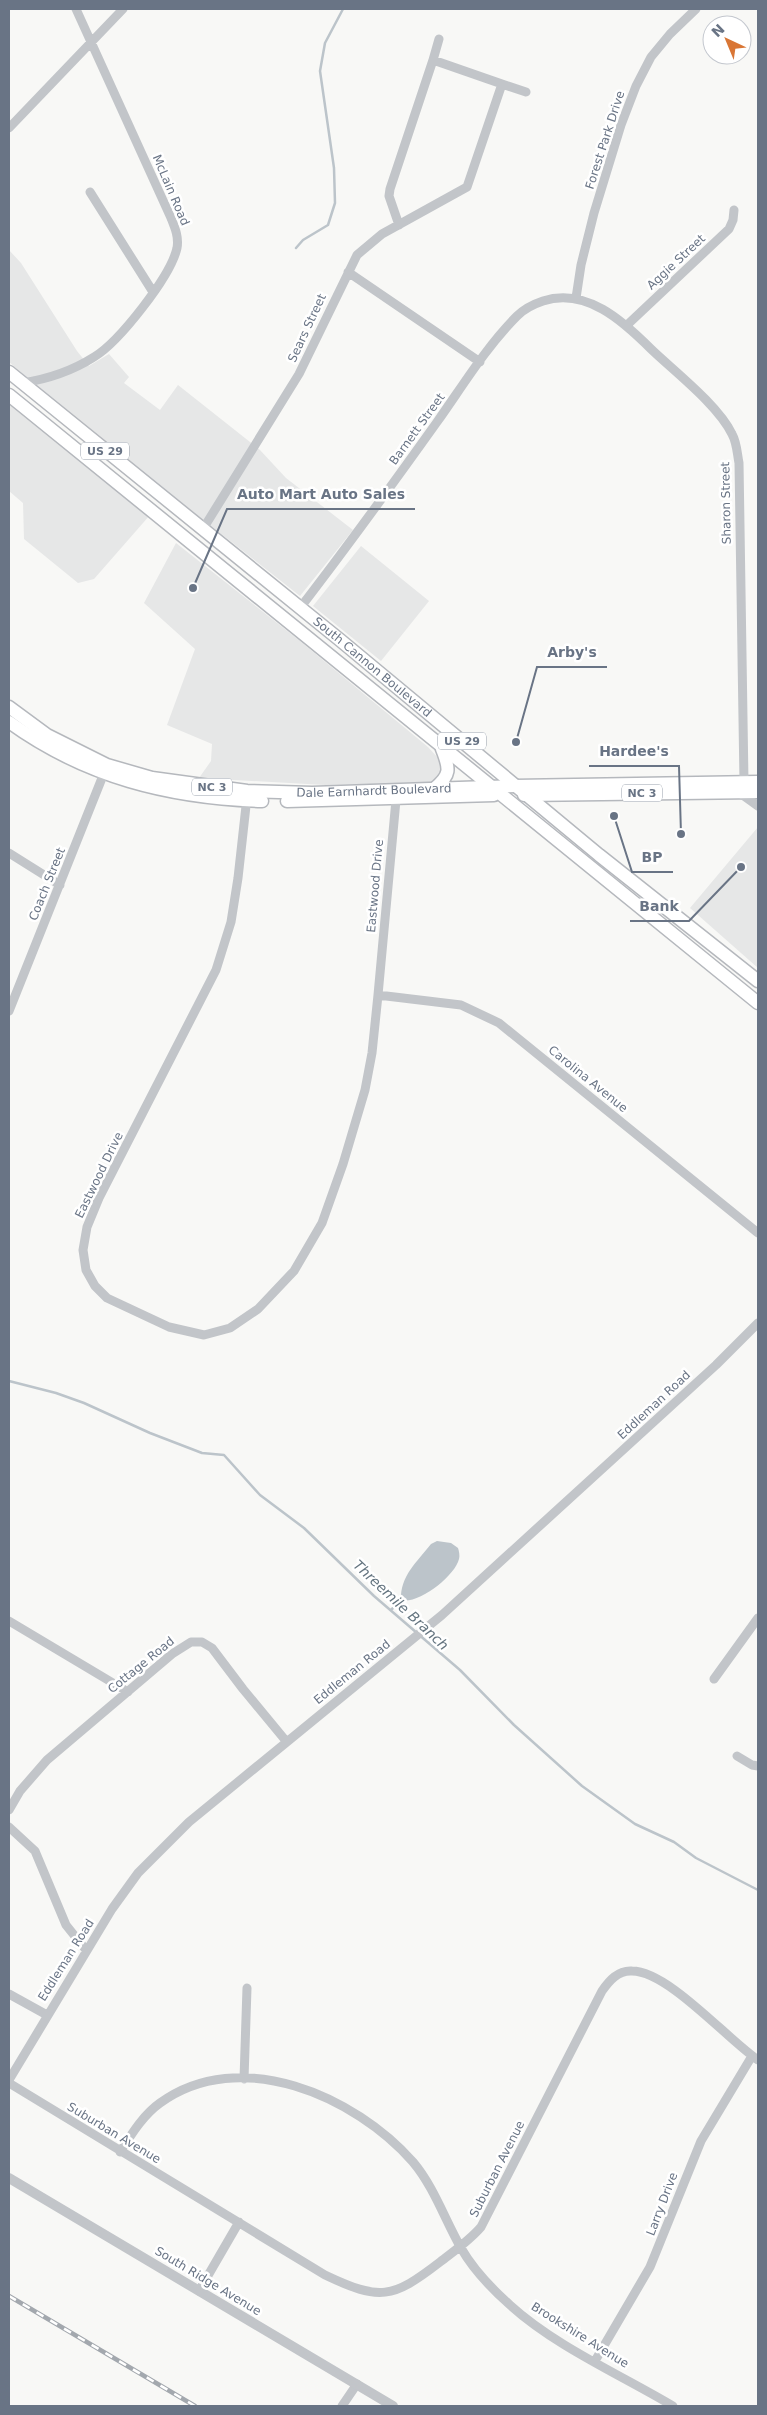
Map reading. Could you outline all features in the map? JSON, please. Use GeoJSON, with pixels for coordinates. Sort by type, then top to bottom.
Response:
{"type":"FeatureCollection","features":[{"type":"Feature","properties":{"kind":"main road","name":"South Cannon Boulevard"},"geometry":{"type":"LineString","coordinates":[[9,372],[300,608],[527,796],[758,981]]}},
{"type":"Feature","properties":{"kind":"main road","name":"South Cannon Boulevard"},"geometry":{"type":"LineString","coordinates":[[9,395],[758,1003]]}},
{"type":"Feature","properties":{"kind":"main road","name":"US 29"},"geometry":{"type":"LineString","coordinates":[[239,583],[253,587],[283,606],[300,608]]}},
{"type":"Feature","properties":{"kind":"main road","name":"Dale Earnhardt Boulevard"},"geometry":{"type":"LineString","coordinates":[[9,707],[46,735],[106,770]]}},
{"type":"Feature","properties":{"kind":"main road","name":"Dale Earnhardt Boulevard"},"geometry":{"type":"LineString","coordinates":[[9,722],[47,748],[106,770],[247,796],[312,802],[396,800],[496,791],[515,786],[742,787],[758,792]]}},
{"type":"Feature","properties":{"kind":"main road"},"geometry":{"type":"LineString","coordinates":[[434,789],[444,781],[448,774],[448,763],[441,747]]}},
{"type":"Feature","properties":{"kind":"main road","name":"Dale Earnhardt Boulevard"},"geometry":{"type":"LineString","coordinates":[[247,796],[434,789],[496,791],[527,796],[742,787],[758,782]]}},
{"type":"Feature","properties":{"kind":"street","name":"McLain Road"},"geometry":{"type":"LineString","coordinates":[[9,381],[22,383],[44,380],[96,356],[124,330],[153,292],[174,257],[178,240],[176,229],[76,9]]}},
{"type":"Feature","properties":{"kind":"street"},"geometry":{"type":"LineString","coordinates":[[9,128],[123,9]]}},
{"type":"Feature","properties":{"kind":"street","name":"Forest Park Drive"},"geometry":{"type":"LineString","coordinates":[[576,298],[581,265],[594,213],[621,125],[636,86],[652,57],[670,34],[696,9]]}},
{"type":"Feature","properties":{"kind":"street"},"geometry":{"type":"LineString","coordinates":[[399,225],[390,196],[390,189],[439,40]]}},
{"type":"Feature","properties":{"kind":"street"},"geometry":{"type":"LineString","coordinates":[[432,60],[526,92]]}},
{"type":"Feature","properties":{"kind":"street","name":"Sears Street"},"geometry":{"type":"LineString","coordinates":[[203,529],[299,374],[348,272],[362,249],[382,234],[467,188],[502,84]]}},
{"type":"Feature","properties":{"kind":"street"},"geometry":{"type":"LineString","coordinates":[[90,192],[153,292]]}},
{"type":"Feature","properties":{"kind":"street","name":"Aggie Street"},"geometry":{"type":"LineString","coordinates":[[626,326],[729,229],[733,220],[734,210]]}},
{"type":"Feature","properties":{"kind":"street"},"geometry":{"type":"LineString","coordinates":[[348,272],[480,362]]}},
{"type":"Feature","properties":{"kind":"street","name":"Sharon Street"},"geometry":{"type":"LineString","coordinates":[[576,298],[594,304],[626,326],[721,417],[736,444],[739,463],[742,787]]}},
{"type":"Feature","properties":{"kind":"street","name":"Barnett Street"},"geometry":{"type":"LineString","coordinates":[[300,608],[356,536],[480,362],[518,316],[530,306],[550,299],[576,298]]}},
{"type":"Feature","properties":{"kind":"street","name":"Coach Street"},"geometry":{"type":"LineString","coordinates":[[9,1012],[106,770]]}},
{"type":"Feature","properties":{"kind":"street"},"geometry":{"type":"LineString","coordinates":[[742,787],[758,806]]}},
{"type":"Feature","properties":{"kind":"street","name":"Eastwood Drive"},"geometry":{"type":"LineString","coordinates":[[247,796],[231,922],[216,970],[99,1198],[87,1227],[83,1250],[86,1270],[95,1286],[106,1298],[176,1330],[195,1334],[212,1334],[239,1324],[268,1300],[294,1271],[322,1223],[356,1125],[372,1053],[396,800]]}},
{"type":"Feature","properties":{"kind":"street"},"geometry":{"type":"LineString","coordinates":[[9,853],[60,885]]}},
{"type":"Feature","properties":{"kind":"street","name":"Carolina Avenue"},"geometry":{"type":"LineString","coordinates":[[378,995],[461,1005],[499,1023],[758,1232]]}},
{"type":"Feature","properties":{"kind":"street","name":"Eddleman Road"},"geometry":{"type":"LineString","coordinates":[[9,2082],[86,1950],[112,1909],[150,1859],[189,1822],[442,1615],[710,1371],[758,1323]]}},
{"type":"Feature","properties":{"kind":"street"},"geometry":{"type":"LineString","coordinates":[[714,1679],[758,1618]]}},
{"type":"Feature","properties":{"kind":"street"},"geometry":{"type":"LineString","coordinates":[[9,1621],[128,1692]]}},
{"type":"Feature","properties":{"kind":"street","name":"Cottage Road"},"geometry":{"type":"LineString","coordinates":[[9,1810],[20,1791],[47,1760],[181,1647],[191,1642],[202,1642],[217,1653],[243,1689],[286,1741]]}},
{"type":"Feature","properties":{"kind":"street"},"geometry":{"type":"LineString","coordinates":[[737,1756],[752,1765],[758,1766]]}},
{"type":"Feature","properties":{"kind":"street"},"geometry":{"type":"LineString","coordinates":[[9,1827],[35,1851],[66,1924],[86,1950]]}},
{"type":"Feature","properties":{"kind":"street","name":"Suburban Avenue"},"geometry":{"type":"LineString","coordinates":[[9,2082],[120,2152],[325,2275],[354,2289],[380,2294],[405,2287],[472,2237],[486,2218],[602,1991],[614,1976],[633,1970],[669,1986],[755,2058]]}},
{"type":"Feature","properties":{"kind":"street"},"geometry":{"type":"LineString","coordinates":[[244,2079],[247,1988]]}},
{"type":"Feature","properties":{"kind":"street"},"geometry":{"type":"LineString","coordinates":[[9,1994],[47,2015]]}},
{"type":"Feature","properties":{"kind":"street","name":"Larry Drive"},"geometry":{"type":"LineString","coordinates":[[595,2361],[650,2267],[701,2141],[755,2058]]}},
{"type":"Feature","properties":{"kind":"street","name":"Brookshire Avenue"},"geometry":{"type":"LineString","coordinates":[[120,2152],[150,2112],[169,2097],[189,2086],[213,2080],[244,2079],[284,2083],[313,2091],[349,2109],[374,2125],[414,2164],[430,2187],[460,2246],[481,2276],[510,2305],[563,2342],[673,2406]]}},
{"type":"Feature","properties":{"kind":"street","name":"South Ridge Avenue"},"geometry":{"type":"LineString","coordinates":[[9,2178],[393,2406]]}},
{"type":"Feature","properties":{"kind":"street"},"geometry":{"type":"LineString","coordinates":[[199,2291],[239,2222]]}},
{"type":"Feature","properties":{"kind":"street"},"geometry":{"type":"LineString","coordinates":[[342,2406],[357,2384]]}},
{"type":"Feature","properties":{"kind":"shaded area"},"geometry":{"type":"Polygon","coordinates":[[[9,250],[21,263],[77,351],[89,366],[109,354],[129,377],[124,383],[160,410],[178,385],[260,450],[286,478],[353,530],[300,596],[84,426],[9,362],[9,250]]]}},
{"type":"Feature","properties":{"kind":"shaded area"},"geometry":{"type":"Polygon","coordinates":[[[9,404],[150,515],[94,579],[78,583],[24,539],[23,503],[9,491],[9,404]]]}},
{"type":"Feature","properties":{"kind":"shaded area"},"geometry":{"type":"Polygon","coordinates":[[[176,543],[300,641],[428,747],[439,759],[443,768],[439,777],[428,783],[325,785],[199,778],[211,761],[212,744],[167,725],[195,649],[144,603],[176,543]]]}},
{"type":"Feature","properties":{"kind":"shaded area"},"geometry":{"type":"Polygon","coordinates":[[[361,546],[429,601],[381,661],[313,606],[361,546]]]}},
{"type":"Feature","properties":{"kind":"shaded area"},"geometry":{"type":"Polygon","coordinates":[[[758,827],[758,968],[690,908],[758,827]]]}},
{"type":"Feature","properties":{"kind":"shaded area"},"geometry":{"type":"Polygon","coordinates":[[[437,1541],[451,1543],[458,1548],[459,1558],[456,1566],[443,1581],[426,1594],[417,1598],[401,1600],[401,1591],[406,1576],[431,1544],[437,1541]]]}},
{"type":"Feature","properties":{"kind":"waterway"},"geometry":{"type":"LineString","coordinates":[[296,248],[303,240],[328,225],[335,203],[334,168],[320,71],[325,43],[343,9]]}},
{"type":"Feature","properties":{"kind":"waterway","name":"Threemile Branch"},"geometry":{"type":"LineString","coordinates":[[9,1381],[56,1393],[84,1403],[150,1433],[202,1453],[224,1455],[260,1495],[304,1528],[374,1596],[460,1670],[514,1725],[582,1786],[635,1824],[674,1842],[696,1858],[758,1890]]}},
{"type":"Feature","properties":{"kind":"waterway"},"geometry":{"type":"LineString","coordinates":[[391,1610],[402,1599]]}},
{"type":"Feature","properties":{"kind":"railway"},"geometry":{"type":"LineString","coordinates":[[9,2296],[195,2406]]}},
{"type":"Feature","properties":{"kind":"place","name":"Auto Mart Auto Sales"},"geometry":{"type":"Point","coordinates":[193,588]}},
{"type":"Feature","properties":{"kind":"place","name":"Arby's"},"geometry":{"type":"Point","coordinates":[516,742]}},
{"type":"Feature","properties":{"kind":"place","name":"BP"},"geometry":{"type":"Point","coordinates":[614,816]}},
{"type":"Feature","properties":{"kind":"place","name":"Hardee's"},"geometry":{"type":"Point","coordinates":[681,834]}},
{"type":"Feature","properties":{"kind":"place","name":"Bank"},"geometry":{"type":"Point","coordinates":[741,867]}}]}
